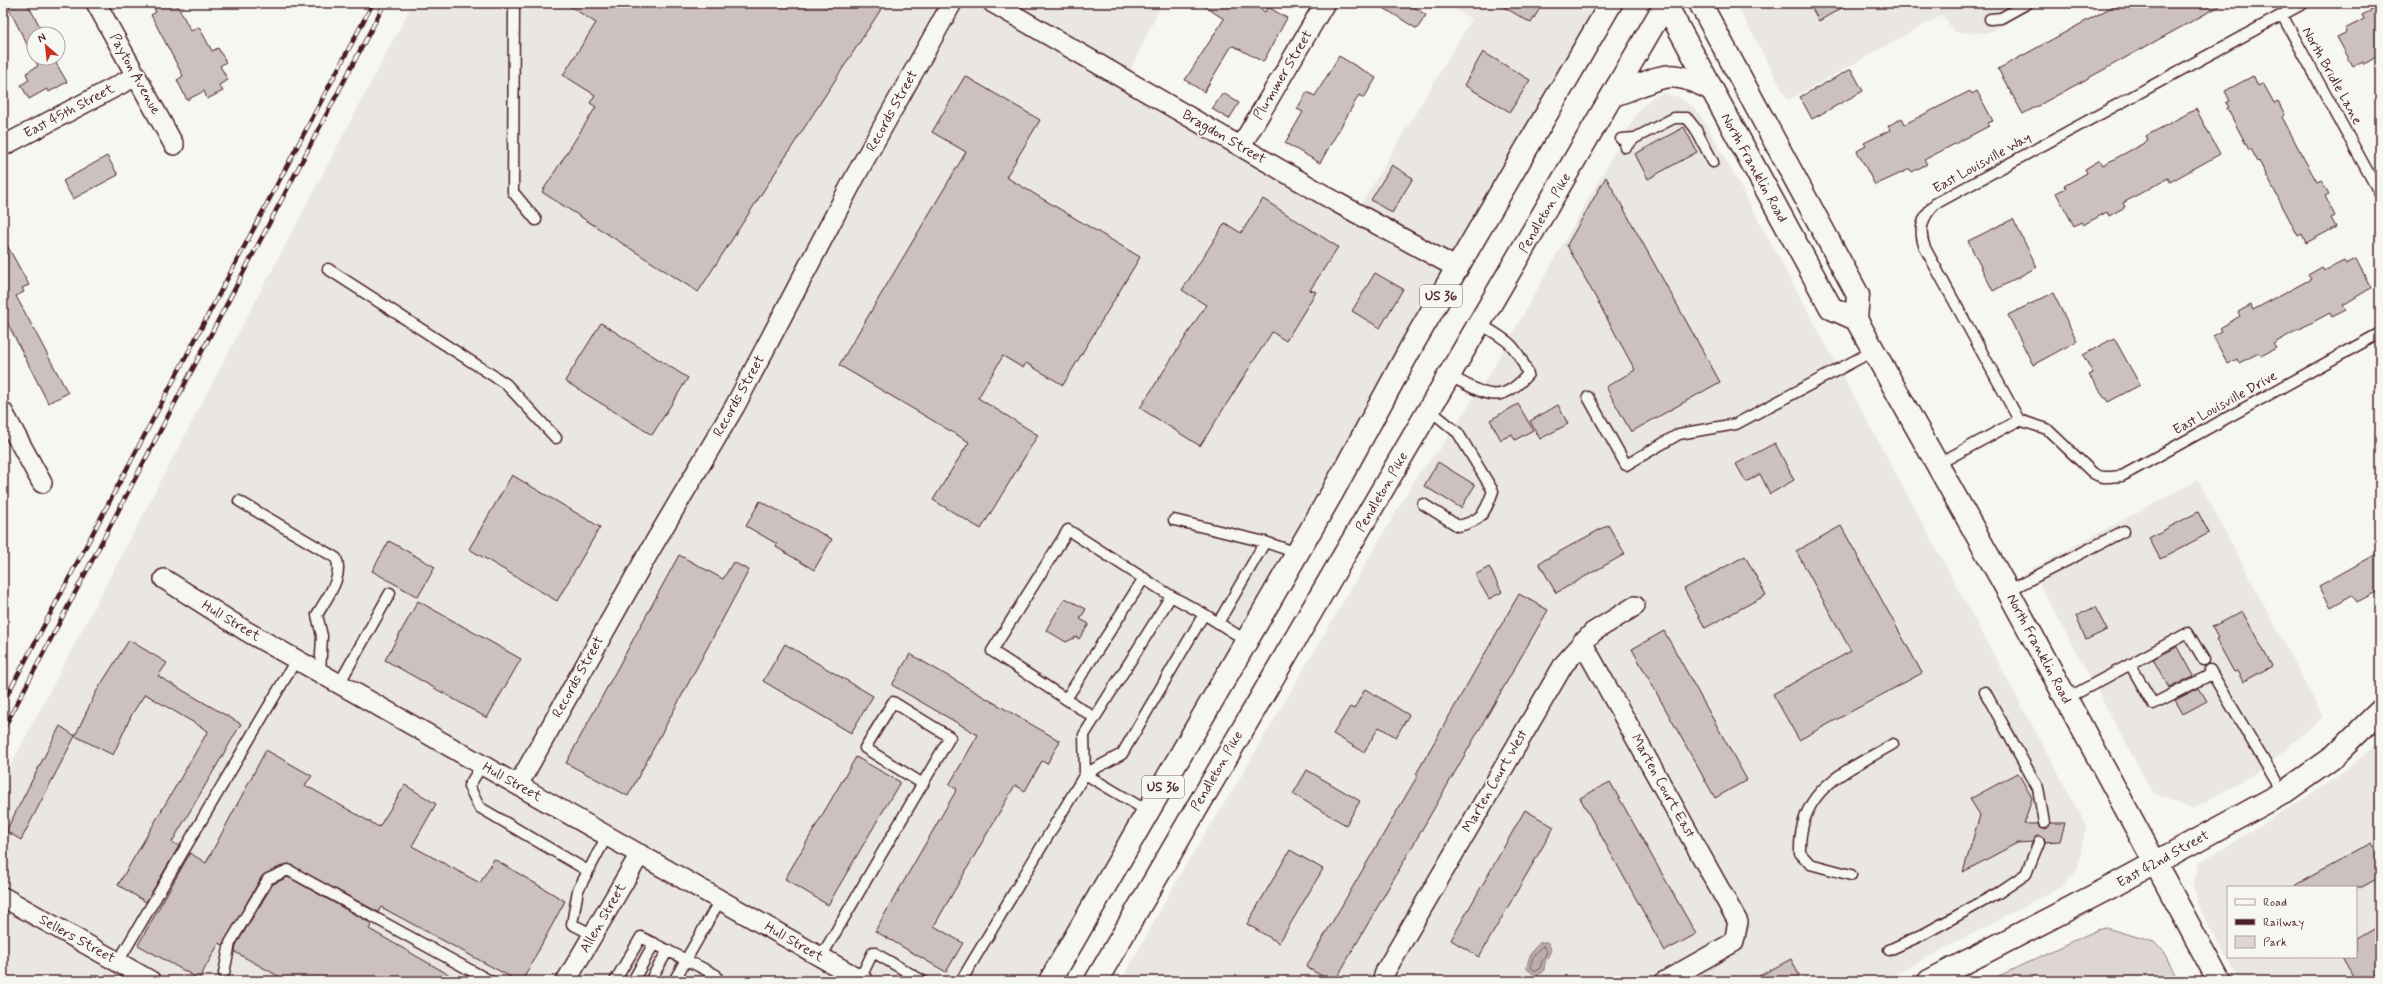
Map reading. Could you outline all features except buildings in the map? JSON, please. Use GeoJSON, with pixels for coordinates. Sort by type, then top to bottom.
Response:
{"type":"FeatureCollection","features":[{"type":"Feature","properties":{"kind":"main road","name":"US 36"},"geometry":{"type":"LineString","coordinates":[[1050,981],[1149,812],[1457,268],[1611,3]]}},
{"type":"Feature","properties":{"kind":"main road"},"geometry":{"type":"LineString","coordinates":[[1700,3],[1858,295],[1856,319]]}},
{"type":"Feature","properties":{"kind":"main road","name":"North Franklin Road"},"geometry":{"type":"LineString","coordinates":[[1665,4],[1830,308],[1856,319],[2008,592],[2154,864],[2219,981]]}},
{"type":"Feature","properties":{"kind":"main road","name":"Pendleton Pike"},"geometry":{"type":"LineString","coordinates":[[1096,981],[1309,614],[1450,376],[1665,4]]}},
{"type":"Feature","properties":{"kind":"main road"},"geometry":{"type":"LineString","coordinates":[[1613,95],[1640,87],[1657,78],[1672,75],[1689,79],[1711,90]]}},
{"type":"Feature","properties":{"kind":"main road","name":"East 42nd Street"},"geometry":{"type":"LineString","coordinates":[[1929,981],[2154,864],[2283,793],[2331,759],[2380,712]]}},
{"type":"Feature","properties":{"kind":"street","name":"Payton Avenue"},"geometry":{"type":"LineString","coordinates":[[96,3],[174,145]]}},
{"type":"Feature","properties":{"kind":"street","name":"Records Street"},"geometry":{"type":"LineString","coordinates":[[518,785],[649,552],[735,406],[856,175],[952,3]]}},
{"type":"Feature","properties":{"kind":"street","name":"Bragdon Street"},"geometry":{"type":"LineString","coordinates":[[993,3],[1457,268]]}},
{"type":"Feature","properties":{"kind":"street","name":"Plummer Street"},"geometry":{"type":"LineString","coordinates":[[1241,146],[1325,3]]}},
{"type":"Feature","properties":{"kind":"street","name":"East 45th Street"},"geometry":{"type":"LineString","coordinates":[[3,146],[136,76]]}},
{"type":"Feature","properties":{"kind":"street"},"geometry":{"type":"LineString","coordinates":[[3,412],[42,483]]}},
{"type":"Feature","properties":{"kind":"street","name":"Hull Street"},"geometry":{"type":"LineString","coordinates":[[164,580],[296,660],[861,980]]}},
{"type":"Feature","properties":{"kind":"street","name":"Marten Court West"},"geometry":{"type":"LineString","coordinates":[[1382,981],[1386,970],[1553,680],[1568,658],[1582,642],[1601,627],[1635,606]]}},
{"type":"Feature","properties":{"kind":"street","name":"Marten Court East"},"geometry":{"type":"LineString","coordinates":[[1582,642],[1734,915],[1737,931],[1734,942],[1665,981]]}},
{"type":"Feature","properties":{"kind":"street","name":"Allen Street"},"geometry":{"type":"LineString","coordinates":[[566,981],[640,854]]}},
{"type":"Feature","properties":{"kind":"street","name":"Sellers Street"},"geometry":{"type":"LineString","coordinates":[[3,897],[126,971],[151,981]]}},
{"type":"Feature","properties":{"kind":"lane"},"geometry":{"type":"LineString","coordinates":[[514,3],[512,192],[536,220]]}},
{"type":"Feature","properties":{"kind":"lane"},"geometry":{"type":"LineString","coordinates":[[1990,19],[2001,18],[2028,3]]}},
{"type":"Feature","properties":{"kind":"lane","name":"East Louisville Way"},"geometry":{"type":"LineString","coordinates":[[2019,420],[1925,248],[1921,233],[1926,213],[1934,204],[2304,3]]}},
{"type":"Feature","properties":{"kind":"lane","name":"North Bridle Lane"},"geometry":{"type":"LineString","coordinates":[[2282,15],[2380,194]]}},
{"type":"Feature","properties":{"kind":"lane"},"geometry":{"type":"LineString","coordinates":[[1623,142],[1636,138],[1674,118],[1687,118],[1695,128],[1713,162]]}},
{"type":"Feature","properties":{"kind":"lane"},"geometry":{"type":"LineString","coordinates":[[328,269],[506,384],[556,438]]}},
{"type":"Feature","properties":{"kind":"lane"},"geometry":{"type":"LineString","coordinates":[[1450,376],[1483,392],[1501,395],[1517,387],[1528,374],[1522,359],[1510,342],[1480,324]]}},
{"type":"Feature","properties":{"kind":"lane","name":"East Louisville Drive"},"geometry":{"type":"LineString","coordinates":[[2019,420],[2044,428],[2093,473],[2101,477],[2114,478],[2122,476],[2380,333]]}},
{"type":"Feature","properties":{"kind":"lane"},"geometry":{"type":"LineString","coordinates":[[1588,397],[1626,465],[1679,434],[1736,424],[1874,351]]}},
{"type":"Feature","properties":{"kind":"lane"},"geometry":{"type":"LineString","coordinates":[[1423,504],[1458,526],[1475,522],[1488,506],[1494,491],[1458,433],[1430,410]]}},
{"type":"Feature","properties":{"kind":"lane"},"geometry":{"type":"LineString","coordinates":[[1936,465],[2019,420]]}},
{"type":"Feature","properties":{"kind":"lane"},"geometry":{"type":"LineString","coordinates":[[239,501],[336,558],[340,567],[339,575],[317,614],[322,636],[320,673]]}},
{"type":"Feature","properties":{"kind":"lane"},"geometry":{"type":"LineString","coordinates":[[1174,520],[1265,542],[1297,553]]}},
{"type":"Feature","properties":{"kind":"lane"},"geometry":{"type":"LineString","coordinates":[[1095,718],[992,651],[1068,530],[1171,596],[1218,622],[1247,641]]}},
{"type":"Feature","properties":{"kind":"lane"},"geometry":{"type":"LineString","coordinates":[[2008,592],[2124,531]]}},
{"type":"Feature","properties":{"kind":"lane"},"geometry":{"type":"LineString","coordinates":[[1218,622],[1265,542]]}},
{"type":"Feature","properties":{"kind":"lane"},"geometry":{"type":"LineString","coordinates":[[1066,699],[1144,578]]}},
{"type":"Feature","properties":{"kind":"lane"},"geometry":{"type":"LineString","coordinates":[[339,684],[390,593]]}},
{"type":"Feature","properties":{"kind":"lane"},"geometry":{"type":"LineString","coordinates":[[1085,774],[1084,736],[1171,596]]}},
{"type":"Feature","properties":{"kind":"lane"},"geometry":{"type":"LineString","coordinates":[[961,981],[1085,774],[1122,754],[1204,614]]}},
{"type":"Feature","properties":{"kind":"lane"},"geometry":{"type":"LineString","coordinates":[[2066,699],[2188,633],[2204,660]]}},
{"type":"Feature","properties":{"kind":"lane"},"geometry":{"type":"LineString","coordinates":[[126,971],[296,660]]}},
{"type":"Feature","properties":{"kind":"lane"},"geometry":{"type":"LineString","coordinates":[[2130,664],[2153,704],[2211,672],[2283,793]]}},
{"type":"Feature","properties":{"kind":"lane"},"geometry":{"type":"LineString","coordinates":[[1985,692],[2038,788],[2044,823]]}},
{"type":"Feature","properties":{"kind":"lane"},"geometry":{"type":"LineString","coordinates":[[821,957],[923,784],[950,738],[893,702],[865,748],[923,784]]}},
{"type":"Feature","properties":{"kind":"lane"},"geometry":{"type":"LineString","coordinates":[[1851,875],[1810,864],[1800,853],[1799,836],[1812,801],[1825,785],[1893,744]]}},
{"type":"Feature","properties":{"kind":"lane"},"geometry":{"type":"LineString","coordinates":[[482,765],[469,786],[479,807],[588,871]]}},
{"type":"Feature","properties":{"kind":"lane"},"geometry":{"type":"LineString","coordinates":[[1085,774],[1149,812]]}},
{"type":"Feature","properties":{"kind":"lane"},"geometry":{"type":"LineString","coordinates":[[593,935],[572,924],[578,890],[607,836]]}},
{"type":"Feature","properties":{"kind":"lane"},"geometry":{"type":"LineString","coordinates":[[1889,950],[1924,934],[1998,893],[2026,874],[2039,842]]}},
{"type":"Feature","properties":{"kind":"lane"},"geometry":{"type":"LineString","coordinates":[[224,973],[230,943],[268,880],[288,870],[490,981]]}},
{"type":"Feature","properties":{"kind":"lane"},"geometry":{"type":"LineString","coordinates":[[674,981],[720,900]]}},
{"type":"Feature","properties":{"kind":"lane"},"geometry":{"type":"LineString","coordinates":[[615,981],[641,937],[716,975],[712,981]]}},
{"type":"Feature","properties":{"kind":"lane"},"geometry":{"type":"LineString","coordinates":[[633,981],[654,943]]}},
{"type":"Feature","properties":{"kind":"lane"},"geometry":{"type":"LineString","coordinates":[[650,981],[668,950]]}},
{"type":"Feature","properties":{"kind":"lane"},"geometry":{"type":"LineString","coordinates":[[861,980],[873,952],[923,981]]}},
{"type":"Feature","properties":{"kind":"shaded area"},"geometry":{"type":"Polygon","coordinates":[[[413,3],[1162,3],[1128,75],[1360,206],[1472,19],[1444,3],[1598,3],[1037,981],[3,981],[3,780],[413,3]]]}},
{"type":"Feature","properties":{"kind":"shaded area"},"geometry":{"type":"Polygon","coordinates":[[[1736,3],[2043,3],[1988,33],[1955,32],[1942,15],[1788,100],[1736,3]]]}},
{"type":"Feature","properties":{"kind":"shaded area"},"geometry":{"type":"Polygon","coordinates":[[[1663,93],[1678,97],[1696,109],[1709,129],[2086,825],[2077,871],[2063,886],[1883,981],[1121,981],[1182,871],[1240,778],[1417,476],[1445,442],[1493,368],[1638,111],[1651,98],[1663,93]]]}},
{"type":"Feature","properties":{"kind":"shaded area"},"geometry":{"type":"Polygon","coordinates":[[[2198,480],[2323,717],[2261,770],[2192,809],[2153,793],[2031,569],[2198,480]]]}},
{"type":"Feature","properties":{"kind":"shaded area"},"geometry":{"type":"Polygon","coordinates":[[[2380,742],[2380,981],[2240,981],[2227,958],[2357,958],[2357,886],[2227,886],[2227,958],[2201,911],[2193,887],[2199,863],[2332,781],[2380,742]]]}},
{"type":"Feature","properties":{"kind":"green space"},"geometry":{"type":"Polygon","coordinates":[[[2106,928],[2154,942],[2164,953],[2179,981],[1988,981],[2097,930],[2106,928]]]}},
{"type":"Feature","properties":{"kind":"water"},"geometry":{"type":"Polygon","coordinates":[[[1541,942],[1547,942],[1551,950],[1546,960],[1543,972],[1536,976],[1527,969],[1529,957],[1535,947],[1541,942]]]}},
{"type":"Feature","properties":{"kind":"railway"},"geometry":{"type":"LineString","coordinates":[[3,703],[373,3]]}},
{"type":"Feature","properties":{"kind":"railway"},"geometry":{"type":"LineString","coordinates":[[3,730],[385,3]]}}]}
